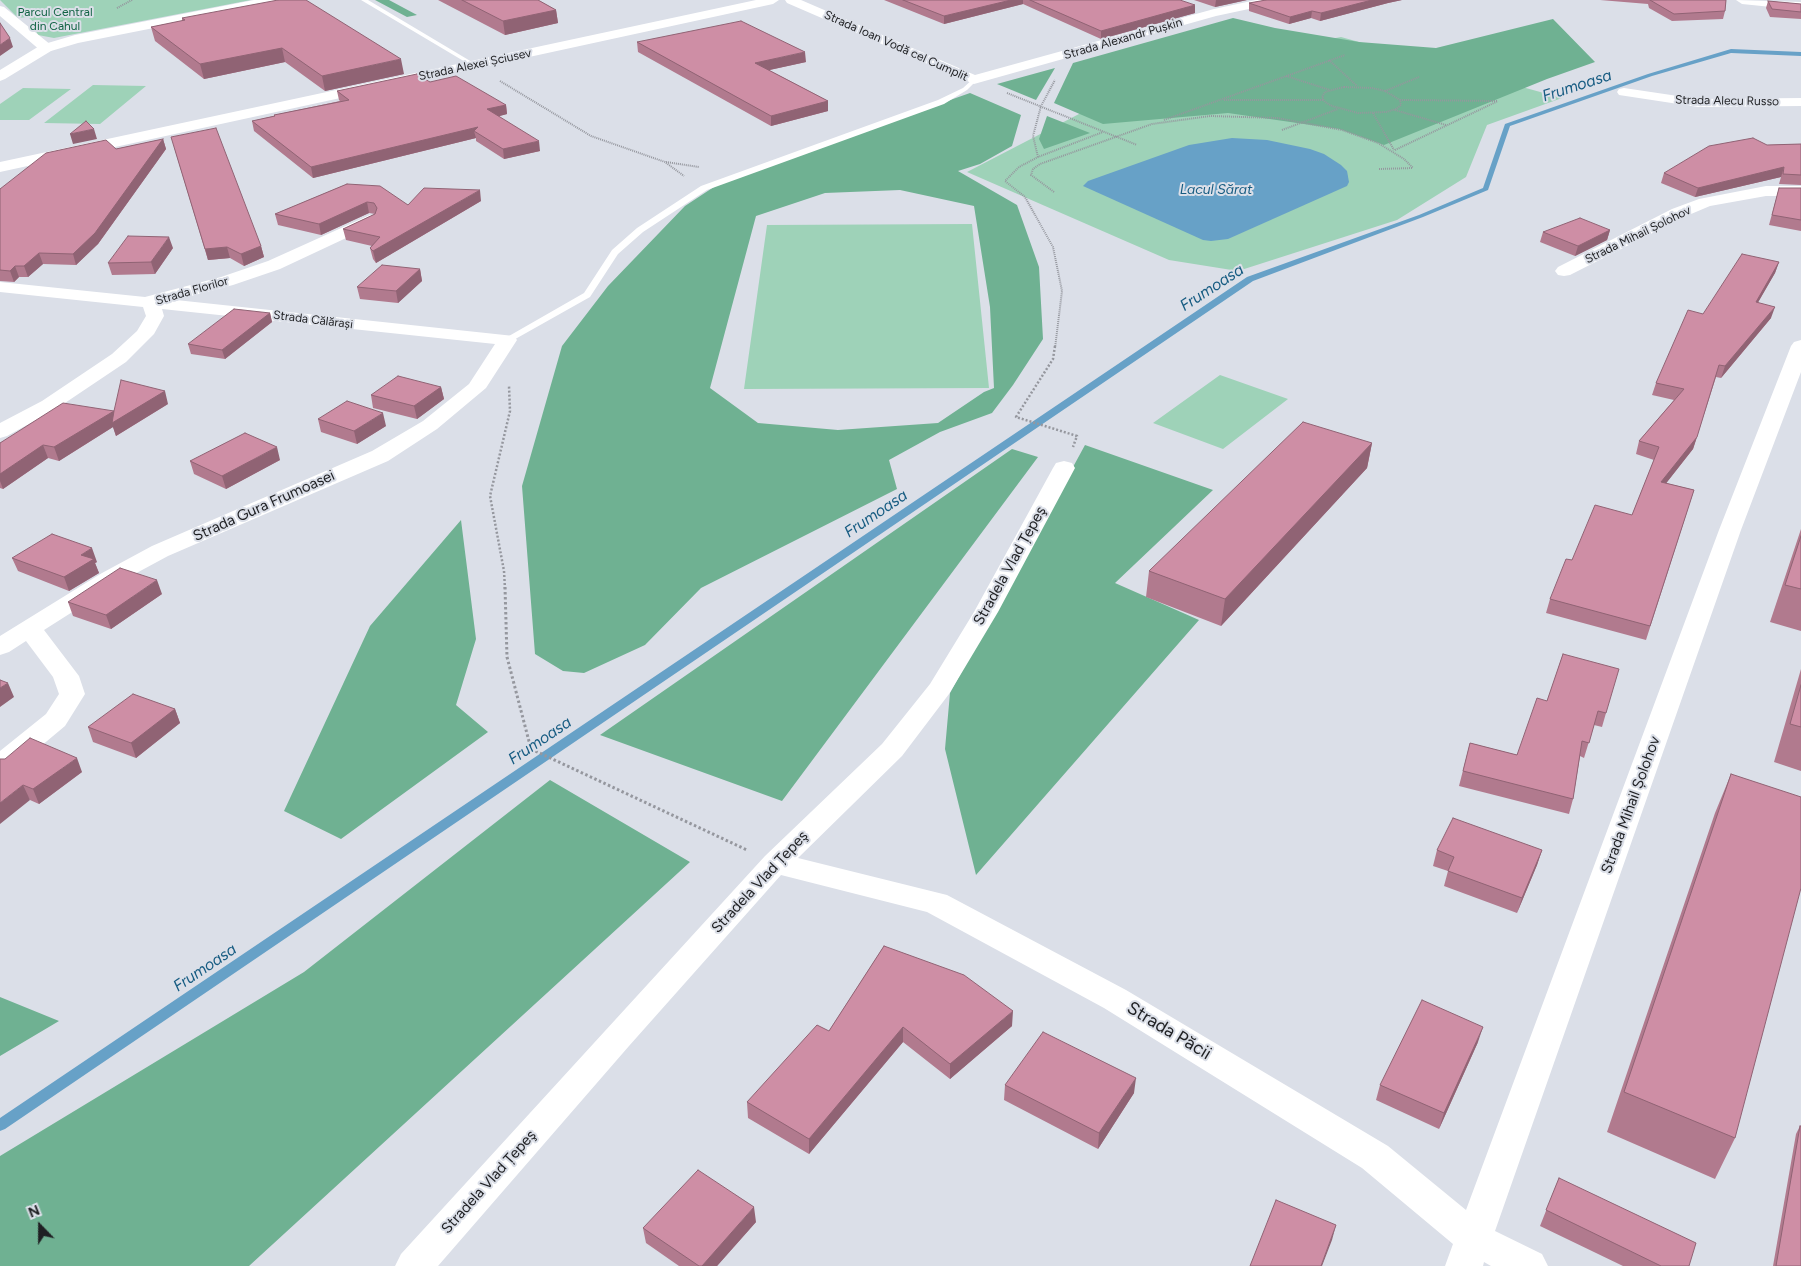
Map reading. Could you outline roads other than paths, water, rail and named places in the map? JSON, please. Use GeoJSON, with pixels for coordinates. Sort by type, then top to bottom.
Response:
{"type":"FeatureCollection","features":[{"type":"Feature","properties":{"kind":"main road"},"geometry":{"type":"LineString","coordinates":[[0,76],[46,48],[104,32],[275,0]]}},
{"type":"Feature","properties":{"kind":"street","name":"Strada Alexei Șciusev"},"geometry":{"type":"LineString","coordinates":[[0,167],[773,0]]}},
{"type":"Feature","properties":{"kind":"street","name":"Strada Ioan Vodă cel Cumplit"},"geometry":{"type":"LineString","coordinates":[[790,0],[974,80]]}},
{"type":"Feature","properties":{"kind":"street","name":"Strada Alexandr Pușkin"},"geometry":{"type":"LineString","coordinates":[[974,80],[1214,13],[1273,0]]}},
{"type":"Feature","properties":{"kind":"street"},"geometry":{"type":"LineString","coordinates":[[1742,0],[1801,6]]}},
{"type":"Feature","properties":{"kind":"street"},"geometry":{"type":"LineString","coordinates":[[1191,5],[1214,13]]}},
{"type":"Feature","properties":{"kind":"street"},"geometry":{"type":"LineString","coordinates":[[0,10],[46,48]]}},
{"type":"Feature","properties":{"kind":"street","name":"Strada Alecu Russo"},"geometry":{"type":"LineString","coordinates":[[1624,92],[1672,101],[1698,103],[1801,102]]}},
{"type":"Feature","properties":{"kind":"street","name":"Strada Mihail Șolohov"},"geometry":{"type":"LineString","coordinates":[[1564,271],[1678,213],[1706,202],[1766,191],[1801,191]]}},
{"type":"Feature","properties":{"kind":"street","name":"Strada Florilor"},"geometry":{"type":"LineString","coordinates":[[0,432],[49,405],[119,358],[144,334],[155,316],[150,301],[227,281],[274,265],[370,220]]}},
{"type":"Feature","properties":{"kind":"street","name":"Strada Călărași"},"geometry":{"type":"LineString","coordinates":[[0,287],[150,301],[506,340]]}},
{"type":"Feature","properties":{"kind":"street","name":"Strada Gura Frumoasei"},"geometry":{"type":"LineString","coordinates":[[0,647],[110,578],[160,551],[389,450],[430,425],[476,388],[506,340]]}},
{"type":"Feature","properties":{"kind":"street","name":"Strada Mihail Șolohov"},"geometry":{"type":"LineString","coordinates":[[1469,1252],[1730,530],[1801,346]]}},
{"type":"Feature","properties":{"kind":"street","name":"Stradela Vlad Țepeş"},"geometry":{"type":"LineString","coordinates":[[414,1266],[610,1044],[775,864],[892,750],[940,688],[986,612],[1064,468]]}},
{"type":"Feature","properties":{"kind":"street"},"geometry":{"type":"LineString","coordinates":[[0,765],[56,720],[72,694],[66,676],[30,629]]}},
{"type":"Feature","properties":{"kind":"street","name":"Strada Păcii"},"geometry":{"type":"LineString","coordinates":[[775,864],[936,903],[1115,999],[1375,1157],[1469,1252],[1529,1266]]}},
{"type":"Feature","properties":{"kind":"lane"},"geometry":{"type":"LineString","coordinates":[[364,0],[474,65]]}},
{"type":"Feature","properties":{"kind":"lane"},"geometry":{"type":"LineString","coordinates":[[506,340],[587,295],[616,252],[640,230],[696,193],[772,162],[941,102],[965,89],[974,80]]}},
{"type":"Feature","properties":{"kind":"water","name":"Lacul Sărat"},"geometry":{"type":"Polygon","coordinates":[[[1232,138],[1267,140],[1310,149],[1324,154],[1347,171],[1349,182],[1347,186],[1228,239],[1211,241],[1203,240],[1083,186],[1088,181],[1189,145],[1232,138]]]}},
{"type":"Feature","properties":{"kind":"waterway","name":"Frumoasa"},"geometry":{"type":"LineString","coordinates":[[0,1125],[1250,279],[1421,216],[1486,189],[1507,125],[1650,75],[1731,51],[1801,54]]}},
{"type":"Feature","properties":{"kind":"park label","name":"Parcul Central din Cahul"},"geometry":{"type":"Point","coordinates":[55,19]}}]}
